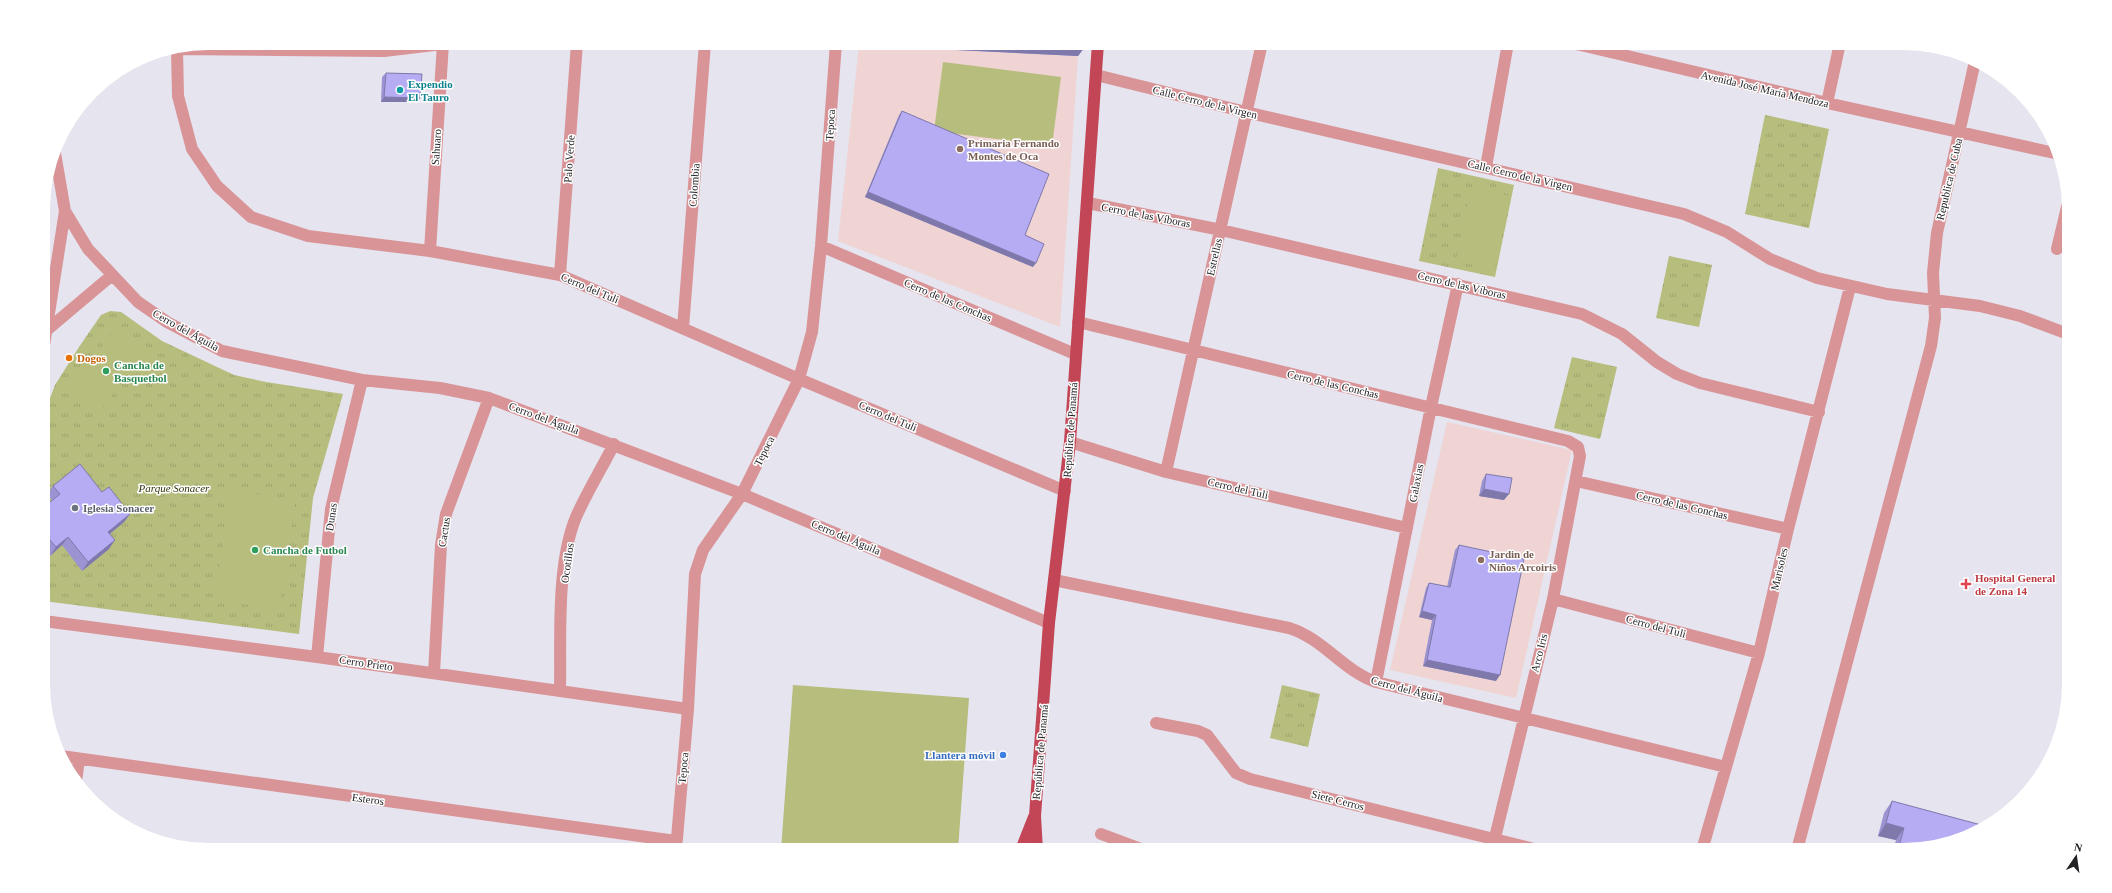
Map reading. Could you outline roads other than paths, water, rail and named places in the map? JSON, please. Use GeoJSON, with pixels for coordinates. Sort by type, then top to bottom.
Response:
{"type":"FeatureCollection","features":[{"type":"Feature","properties":{"kind":"main road","name":"República de Panamá"},"geometry":{"type":"LineString","coordinates":[[1037,843],[1035,816],[1049,623],[1070,442],[1098,50]]}},
{"type":"Feature","properties":{"kind":"main road","name":"República de Panamá"},"geometry":{"type":"LineString","coordinates":[[1024,843],[1035,816]]}},
{"type":"Feature","properties":{"kind":"street"},"geometry":{"type":"LineString","coordinates":[[366,50],[393,50]]}},
{"type":"Feature","properties":{"kind":"street","name":"Sahuaro"},"geometry":{"type":"LineString","coordinates":[[430,251],[445,50]]}},
{"type":"Feature","properties":{"kind":"street","name":"Palo Verde"},"geometry":{"type":"LineString","coordinates":[[560,275],[576,50]]}},
{"type":"Feature","properties":{"kind":"street","name":"Colombia"},"geometry":{"type":"LineString","coordinates":[[683,328],[704,50]]}},
{"type":"Feature","properties":{"kind":"street","name":"Tepoca"},"geometry":{"type":"LineString","coordinates":[[676,843],[688,709],[695,574],[698,560],[710,538],[742,494],[800,379],[812,332],[821,246],[835,50]]}},
{"type":"Feature","properties":{"kind":"street","name":"Estrellas"},"geometry":{"type":"LineString","coordinates":[[1166,472],[1260,50]]}},
{"type":"Feature","properties":{"kind":"street"},"geometry":{"type":"LineString","coordinates":[[1486,167],[1507,50]]}},
{"type":"Feature","properties":{"kind":"street","name":"Avenida José María Mendoza"},"geometry":{"type":"LineString","coordinates":[[1602,50],[1827,103],[2052,152]]}},
{"type":"Feature","properties":{"kind":"street"},"geometry":{"type":"LineString","coordinates":[[1827,103],[1838,50]]}},
{"type":"Feature","properties":{"kind":"street","name":"Cerro del Tuli"},"geometry":{"type":"LineString","coordinates":[[178,53],[178,96],[192,149],[216,186],[250,217],[308,236],[430,251],[560,275],[800,379],[1065,491]]}},
{"type":"Feature","properties":{"kind":"street","name":"Republica de Cuba"},"geometry":{"type":"LineString","coordinates":[[1799,843],[1931,346],[1935,318],[1932,272],[1937,233],[1975,66]]}},
{"type":"Feature","properties":{"kind":"street","name":"Calle Cerro de la Virgen"},"geometry":{"type":"LineString","coordinates":[[1096,75],[1246,112],[1684,214],[1727,232],[1770,259],[1818,278],[1850,287],[1980,306],[2020,316],[2062,332]]}},
{"type":"Feature","properties":{"kind":"street"},"geometry":{"type":"LineString","coordinates":[[50,310],[65,211],[57,163]]}},
{"type":"Feature","properties":{"kind":"street","name":"Cerro de las Víboras"},"geometry":{"type":"LineString","coordinates":[[1088,203],[1220,230],[1582,314],[1622,334],[1656,362],[1677,374],[1700,383],[1819,412]]}},
{"type":"Feature","properties":{"kind":"street","name":"Cerro del Águila"},"geometry":{"type":"LineString","coordinates":[[65,211],[88,249],[111,276],[138,302],[167,322],[222,351],[362,380],[440,388],[489,398],[614,444],[742,494],[1049,623]]}},
{"type":"Feature","properties":{"kind":"street"},"geometry":{"type":"LineString","coordinates":[[2057,249],[2062,228]]}},
{"type":"Feature","properties":{"kind":"street","name":"Cerro de las Conchas"},"geometry":{"type":"LineString","coordinates":[[821,246],[1075,354]]}},
{"type":"Feature","properties":{"kind":"street"},"geometry":{"type":"LineString","coordinates":[[50,327],[111,276]]}},
{"type":"Feature","properties":{"kind":"street","name":"Galaxias"},"geometry":{"type":"LineString","coordinates":[[1376,682],[1431,407],[1458,284]]}},
{"type":"Feature","properties":{"kind":"street","name":"Marisoles"},"geometry":{"type":"LineString","coordinates":[[1704,843],[1759,653],[1788,529],[1850,287]]}},
{"type":"Feature","properties":{"kind":"street","name":"Cerro de las Conchas"},"geometry":{"type":"LineString","coordinates":[[1078,322],[1568,441],[1578,447],[1580,456]]}},
{"type":"Feature","properties":{"kind":"street","name":"Dunas"},"geometry":{"type":"LineString","coordinates":[[317,657],[331,509],[362,380]]}},
{"type":"Feature","properties":{"kind":"street","name":"Cactus"},"geometry":{"type":"LineString","coordinates":[[434,673],[441,545],[446,514],[489,398]]}},
{"type":"Feature","properties":{"kind":"street","name":"Cerro del Tuli"},"geometry":{"type":"LineString","coordinates":[[1070,442],[1166,472],[1407,528]]}},
{"type":"Feature","properties":{"kind":"street","name":"Ocotillos"},"geometry":{"type":"LineString","coordinates":[[560,691],[562,609],[565,565],[569,540],[576,518],[614,444]]}},
{"type":"Feature","properties":{"kind":"street","name":"Arco Iris"},"geometry":{"type":"LineString","coordinates":[[1493,843],[1553,599],[1580,456]]}},
{"type":"Feature","properties":{"kind":"street","name":"Cerro de las Conchas"},"geometry":{"type":"LineString","coordinates":[[1576,481],[1788,529]]}},
{"type":"Feature","properties":{"kind":"street","name":"Cerro del Águila"},"geometry":{"type":"LineString","coordinates":[[1054,580],[1305,633],[1316,640],[1355,672],[1376,682],[1523,719],[1726,767]]}},
{"type":"Feature","properties":{"kind":"street","name":"Cerro del Tuli"},"geometry":{"type":"LineString","coordinates":[[1553,599],[1759,653]]}},
{"type":"Feature","properties":{"kind":"street","name":"Cerro Prieto"},"geometry":{"type":"LineString","coordinates":[[50,622],[317,657],[688,709]]}},
{"type":"Feature","properties":{"kind":"street","name":"Siete Cerros"},"geometry":{"type":"LineString","coordinates":[[1156,723],[1198,731],[1207,735],[1236,773],[1250,779],[1489,843]]}},
{"type":"Feature","properties":{"kind":"street","name":"Esteros"},"geometry":{"type":"LineString","coordinates":[[67,757],[655,843]]}},
{"type":"Feature","properties":{"kind":"street"},"geometry":{"type":"LineString","coordinates":[[77,773],[79,759]]}},
{"type":"Feature","properties":{"kind":"street"},"geometry":{"type":"LineString","coordinates":[[1101,834],[1125,843]]}},
{"type":"Feature","properties":{"kind":"place","name":"Expendio El Tauro"},"geometry":{"type":"Point","coordinates":[400,90]}},
{"type":"Feature","properties":{"kind":"place","name":"Primaria Fernando Montes de Oca"},"geometry":{"type":"Point","coordinates":[960,149]}},
{"type":"Feature","properties":{"kind":"place","name":"Dogos"},"geometry":{"type":"Point","coordinates":[69,358]}},
{"type":"Feature","properties":{"kind":"place","name":"Cancha de Basquetbol"},"geometry":{"type":"Point","coordinates":[106,371]}},
{"type":"Feature","properties":{"kind":"place","name":"Iglesia Sonacer"},"geometry":{"type":"Point","coordinates":[75,508]}},
{"type":"Feature","properties":{"kind":"place","name":"Cancha de Futbol"},"geometry":{"type":"Point","coordinates":[255,550]}},
{"type":"Feature","properties":{"kind":"place","name":"Jardin de Niños Arcoiris"},"geometry":{"type":"Point","coordinates":[1481,560]}},
{"type":"Feature","properties":{"kind":"place","name":"Hospital General de Zona 14"},"geometry":{"type":"Point","coordinates":[1966,584]}},
{"type":"Feature","properties":{"kind":"place","name":"Llantera móvil"},"geometry":{"type":"Point","coordinates":[1003,755]}},
{"type":"Feature","properties":{"kind":"park label","name":"Parque Sonacer"},"geometry":{"type":"Point","coordinates":[174,488]}}]}
